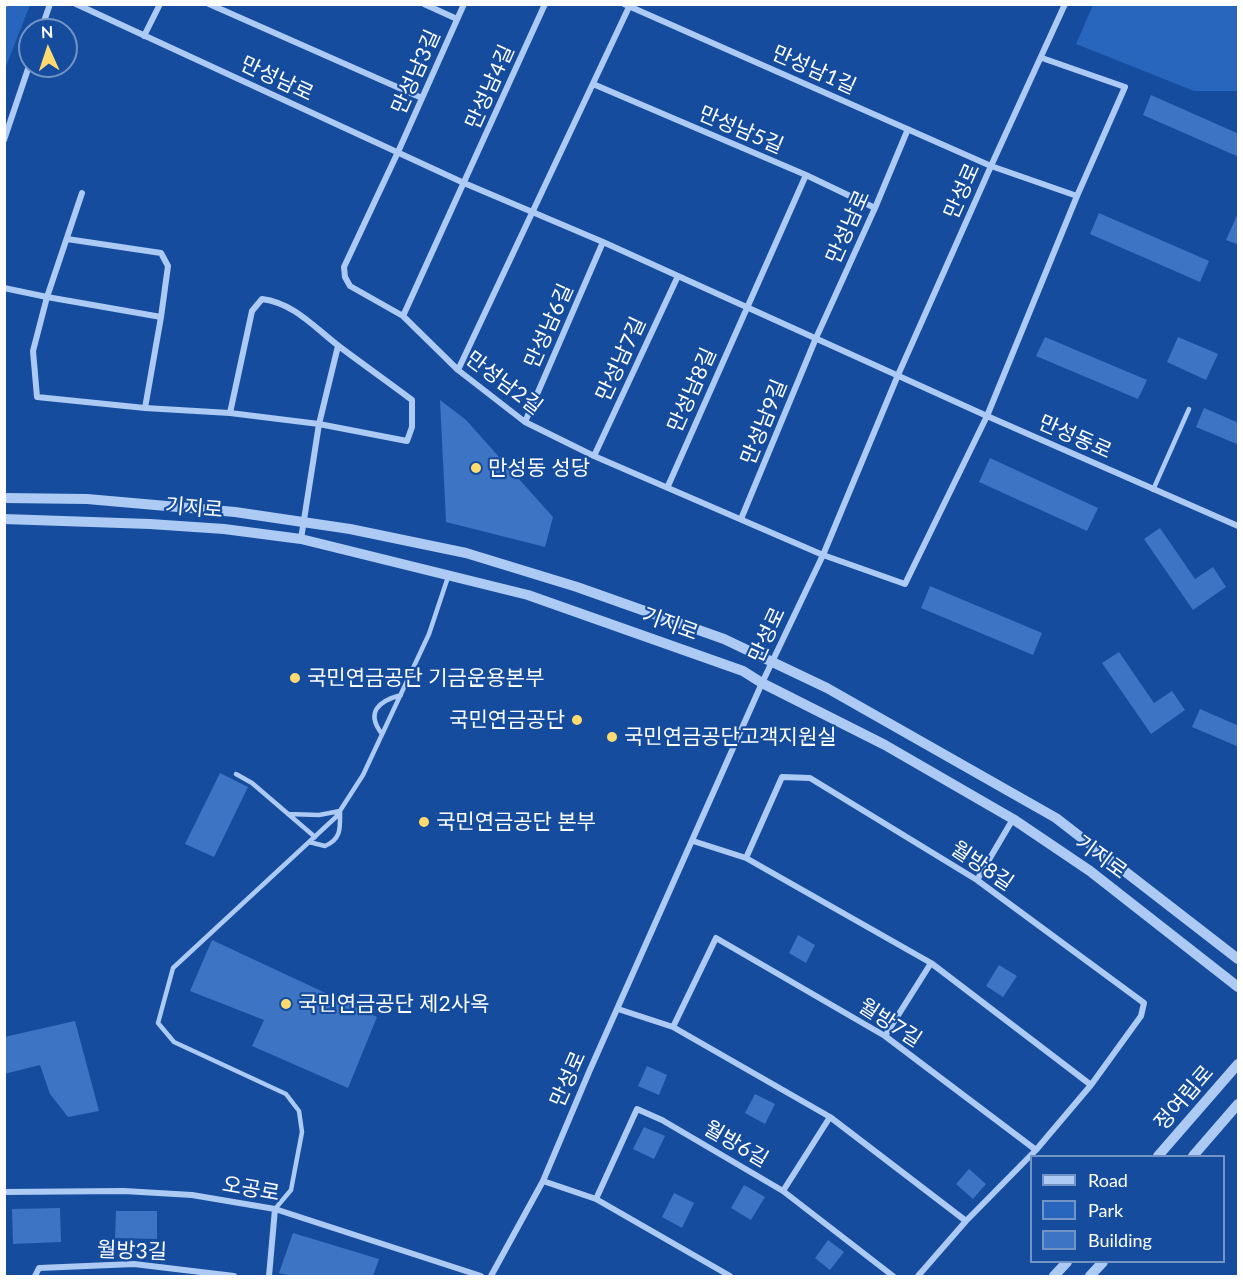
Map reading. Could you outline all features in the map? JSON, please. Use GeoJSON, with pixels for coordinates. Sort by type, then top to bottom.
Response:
{"type":"FeatureCollection","features":[{"type":"Feature","properties":{"kind":"street","name":"만성남로"},"geometry":{"type":"LineString","coordinates":[[76,4],[464,183],[534,211],[898,375]]}},
{"type":"Feature","properties":{"kind":"street"},"geometry":{"type":"LineString","coordinates":[[144,36],[160,4]]}},
{"type":"Feature","properties":{"kind":"street"},"geometry":{"type":"LineString","coordinates":[[209,4],[422,98]]}},
{"type":"Feature","properties":{"kind":"street"},"geometry":{"type":"LineString","coordinates":[[424,4],[457,19]]}},
{"type":"Feature","properties":{"kind":"street","name":"만성남3길"},"geometry":{"type":"LineString","coordinates":[[398,152],[464,4]]}},
{"type":"Feature","properties":{"kind":"street","name":"만성남4길"},"geometry":{"type":"LineString","coordinates":[[464,183],[545,4]]}},
{"type":"Feature","properties":{"kind":"street","name":"만성로"},"geometry":{"type":"LineString","coordinates":[[491,1276],[543,1181],[762,683],[823,555],[898,375],[1065,4]]}},
{"type":"Feature","properties":{"kind":"street"},"geometry":{"type":"LineString","coordinates":[[458,370],[593,84],[626,6]]}},
{"type":"Feature","properties":{"kind":"street","name":"만성남1길"},"geometry":{"type":"LineString","coordinates":[[626,6],[991,166],[1077,195]]}},
{"type":"Feature","properties":{"kind":"street"},"geometry":{"type":"LineString","coordinates":[[987,416],[1077,195],[1125,87],[1042,58]]}},
{"type":"Feature","properties":{"kind":"street"},"geometry":{"type":"LineString","coordinates":[[4,140],[25,78]]}},
{"type":"Feature","properties":{"kind":"street","name":"만성남5길"},"geometry":{"type":"LineString","coordinates":[[593,84],[806,175],[875,208]]}},
{"type":"Feature","properties":{"kind":"street","name":"만성남로"},"geometry":{"type":"LineString","coordinates":[[816,338],[908,129]]}},
{"type":"Feature","properties":{"kind":"street","name":"만성남2길"},"geometry":{"type":"LineString","coordinates":[[398,152],[344,267],[345,277],[350,286],[403,316],[458,370],[525,422],[594,456],[668,486],[823,555],[905,584],[987,416]]}},
{"type":"Feature","properties":{"kind":"street"},"geometry":{"type":"LineString","coordinates":[[747,307],[806,175]]}},
{"type":"Feature","properties":{"kind":"street"},"geometry":{"type":"LineString","coordinates":[[403,316],[464,183]]}},
{"type":"Feature","properties":{"kind":"street"},"geometry":{"type":"LineString","coordinates":[[82,193],[47,297],[33,351],[37,397],[145,408],[230,413],[319,424],[407,441],[412,427],[412,400],[338,346],[298,312],[277,301],[262,299],[252,311],[230,413]]}},
{"type":"Feature","properties":{"kind":"street"},"geometry":{"type":"LineString","coordinates":[[67,239],[161,253],[168,266],[162,317],[145,408]]}},
{"type":"Feature","properties":{"kind":"street","name":"만성남6길"},"geometry":{"type":"LineString","coordinates":[[525,422],[603,242]]}},
{"type":"Feature","properties":{"kind":"street","name":"만성남7길"},"geometry":{"type":"LineString","coordinates":[[594,456],[678,276]]}},
{"type":"Feature","properties":{"kind":"street"},"geometry":{"type":"LineString","coordinates":[[4,288],[162,317]]}},
{"type":"Feature","properties":{"kind":"street","name":"만성남8길"},"geometry":{"type":"LineString","coordinates":[[668,486],[747,307]]}},
{"type":"Feature","properties":{"kind":"street","name":"만성남9길"},"geometry":{"type":"LineString","coordinates":[[741,519],[816,338]]}},
{"type":"Feature","properties":{"kind":"street"},"geometry":{"type":"LineString","coordinates":[[301,539],[319,424],[338,346]]}},
{"type":"Feature","properties":{"kind":"street","name":"만성동로"},"geometry":{"type":"LineString","coordinates":[[898,375],[1153,490],[1239,526]]}},
{"type":"Feature","properties":{"kind":"street","name":"기지로"},"geometry":{"type":"LineString","coordinates":[[4,498],[87,499],[235,512],[350,529],[466,553],[577,588],[724,639],[827,688],[1056,818],[1239,958]]}},
{"type":"Feature","properties":{"kind":"street","name":"기지로"},"geometry":{"type":"LineString","coordinates":[[4,519],[150,524],[224,529],[301,539],[528,595],[742,671],[885,745],[1013,819],[1090,871],[1239,987]]}},
{"type":"Feature","properties":{"kind":"street","name":"월방8길"},"geometry":{"type":"LineString","coordinates":[[746,858],[782,777],[810,778],[977,880],[1144,1004],[1141,1016],[1091,1086],[1036,1150]]}},
{"type":"Feature","properties":{"kind":"street"},"geometry":{"type":"LineString","coordinates":[[977,880],[1013,819]]}},
{"type":"Feature","properties":{"kind":"street"},"geometry":{"type":"LineString","coordinates":[[693,841],[746,858],[931,963],[1091,1086]]}},
{"type":"Feature","properties":{"kind":"street","name":"월방7길"},"geometry":{"type":"LineString","coordinates":[[673,1027],[716,939],[885,1036],[1036,1150]]}},
{"type":"Feature","properties":{"kind":"street"},"geometry":{"type":"LineString","coordinates":[[885,1036],[931,963]]}},
{"type":"Feature","properties":{"kind":"street"},"geometry":{"type":"LineString","coordinates":[[618,1009],[673,1027],[830,1117],[966,1221]]}},
{"type":"Feature","properties":{"kind":"street","name":"정여립로"},"geometry":{"type":"LineString","coordinates":[[1159,1155],[1239,1064]]}},
{"type":"Feature","properties":{"kind":"street"},"geometry":{"type":"LineString","coordinates":[[1194,1155],[1239,1104]]}},
{"type":"Feature","properties":{"kind":"street","name":"월방6길"},"geometry":{"type":"LineString","coordinates":[[596,1199],[637,1109],[662,1120],[783,1191],[893,1276]]}},
{"type":"Feature","properties":{"kind":"street"},"geometry":{"type":"LineString","coordinates":[[783,1191],[830,1117]]}},
{"type":"Feature","properties":{"kind":"street"},"geometry":{"type":"LineString","coordinates":[[1031,1155],[1036,1150]]}},
{"type":"Feature","properties":{"kind":"street"},"geometry":{"type":"LineString","coordinates":[[918,1276],[966,1221],[1030,1156]]}},
{"type":"Feature","properties":{"kind":"street"},"geometry":{"type":"LineString","coordinates":[[543,1181],[596,1199],[729,1276]]}},
{"type":"Feature","properties":{"kind":"street","name":"오공로"},"geometry":{"type":"LineString","coordinates":[[4,1192],[124,1191],[192,1195],[275,1209],[481,1276]]}},
{"type":"Feature","properties":{"kind":"street"},"geometry":{"type":"LineString","coordinates":[[269,1276],[275,1209]]}},
{"type":"Feature","properties":{"kind":"street"},"geometry":{"type":"LineString","coordinates":[[1054,1276],[1066,1263]]}},
{"type":"Feature","properties":{"kind":"street"},"geometry":{"type":"LineString","coordinates":[[1090,1276],[1102,1263]]}},
{"type":"Feature","properties":{"kind":"street","name":"월방3길"},"geometry":{"type":"LineString","coordinates":[[35,1276],[39,1268],[134,1264],[234,1276]]}},
{"type":"Feature","properties":{"kind":"lane"},"geometry":{"type":"LineString","coordinates":[[1153,490],[1189,409]]}},
{"type":"Feature","properties":{"kind":"lane"},"geometry":{"type":"LineString","coordinates":[[275,1209],[291,1190],[302,1132],[299,1111],[286,1094],[174,1042],[158,1023],[173,968],[315,837],[340,811],[363,776],[401,695],[429,634],[449,575]]}},
{"type":"Feature","properties":{"kind":"lane"},"geometry":{"type":"LineString","coordinates":[[382,734],[376,726],[374,714],[378,705],[387,699],[401,695]]}},
{"type":"Feature","properties":{"kind":"lane"},"geometry":{"type":"LineString","coordinates":[[236,774],[252,783],[315,837]]}},
{"type":"Feature","properties":{"kind":"lane"},"geometry":{"type":"LineString","coordinates":[[288,814],[319,815],[340,811]]}},
{"type":"Feature","properties":{"kind":"lane"},"geometry":{"type":"LineString","coordinates":[[309,842],[325,846],[333,843],[340,834],[340,811]]}},
{"type":"Feature","properties":{"kind":"path"},"geometry":{"type":"LineString","coordinates":[[4,8],[8,4]]}},
{"type":"Feature","properties":{"kind":"green space"},"geometry":{"type":"Polygon","coordinates":[[[4,5],[30,5],[25,18],[18,18],[18,36],[5,69],[4,5]]]}},
{"type":"Feature","properties":{"kind":"green space"},"geometry":{"type":"Polygon","coordinates":[[[1093,5],[1238,5],[1238,91],[1194,91],[1076,44],[1093,5]]]}},
{"type":"Feature","properties":{"kind":"building"},"geometry":{"type":"Polygon","coordinates":[[[1151,95],[1239,134],[1239,157],[1143,115],[1151,95]]]}},
{"type":"Feature","properties":{"kind":"building"},"geometry":{"type":"Polygon","coordinates":[[[1239,211],[1239,245],[1226,240],[1239,211]]]}},
{"type":"Feature","properties":{"kind":"building"},"geometry":{"type":"Polygon","coordinates":[[[1099,213],[1209,261],[1200,282],[1090,234],[1099,213]]]}},
{"type":"Feature","properties":{"kind":"building"},"geometry":{"type":"Polygon","coordinates":[[[1045,337],[1147,380],[1138,399],[1036,356],[1045,337]]]}},
{"type":"Feature","properties":{"kind":"building"},"geometry":{"type":"Polygon","coordinates":[[[1178,337],[1218,354],[1206,380],[1167,362],[1178,337]]]}},
{"type":"Feature","properties":{"kind":"building","name":"만성동 성당"},"geometry":{"type":"Polygon","coordinates":[[[440,400],[466,420],[553,517],[545,547],[446,522],[440,400]]]}},
{"type":"Feature","properties":{"kind":"building"},"geometry":{"type":"Polygon","coordinates":[[[1204,408],[1239,423],[1239,445],[1196,427],[1204,408]]]}},
{"type":"Feature","properties":{"kind":"building"},"geometry":{"type":"Polygon","coordinates":[[[990,458],[1098,508],[1087,531],[979,482],[990,458]]]}},
{"type":"Feature","properties":{"kind":"building"},"geometry":{"type":"Polygon","coordinates":[[[1160,528],[1195,579],[1213,567],[1226,587],[1193,610],[1144,539],[1160,528]]]}},
{"type":"Feature","properties":{"kind":"building"},"geometry":{"type":"Polygon","coordinates":[[[930,586],[1042,633],[1033,655],[921,608],[930,586]]]}},
{"type":"Feature","properties":{"kind":"building"},"geometry":{"type":"Polygon","coordinates":[[[1119,652],[1154,703],[1172,691],[1185,710],[1151,734],[1102,663],[1119,652]]]}},
{"type":"Feature","properties":{"kind":"building"},"geometry":{"type":"Polygon","coordinates":[[[1200,709],[1239,726],[1239,747],[1192,727],[1200,709]]]}},
{"type":"Feature","properties":{"kind":"building"},"geometry":{"type":"Polygon","coordinates":[[[220,773],[248,787],[214,857],[185,844],[220,773]]]}},
{"type":"Feature","properties":{"kind":"building"},"geometry":{"type":"Polygon","coordinates":[[[798,935],[815,945],[806,963],[789,953],[798,935]]]}},
{"type":"Feature","properties":{"kind":"building","name":"국민연금공단 제2사옥"},"geometry":{"type":"Polygon","coordinates":[[[212,940],[377,1017],[348,1088],[252,1046],[264,1020],[190,991],[212,940]]]}},
{"type":"Feature","properties":{"kind":"building"},"geometry":{"type":"Polygon","coordinates":[[[999,965],[1017,976],[1003,997],[986,986],[999,965]]]}},
{"type":"Feature","properties":{"kind":"building"},"geometry":{"type":"Polygon","coordinates":[[[75,1021],[99,1111],[68,1117],[50,1094],[40,1065],[4,1074],[4,1037],[75,1021]]]}},
{"type":"Feature","properties":{"kind":"building"},"geometry":{"type":"Polygon","coordinates":[[[647,1066],[667,1075],[659,1095],[638,1086],[647,1066]]]}},
{"type":"Feature","properties":{"kind":"building"},"geometry":{"type":"Polygon","coordinates":[[[755,1094],[775,1104],[765,1124],[745,1113],[755,1094]]]}},
{"type":"Feature","properties":{"kind":"building"},"geometry":{"type":"Polygon","coordinates":[[[644,1127],[665,1136],[654,1159],[633,1149],[644,1127]]]}},
{"type":"Feature","properties":{"kind":"building"},"geometry":{"type":"Polygon","coordinates":[[[969,1169],[986,1184],[973,1199],[956,1184],[969,1169]]]}},
{"type":"Feature","properties":{"kind":"building"},"geometry":{"type":"Polygon","coordinates":[[[744,1185],[765,1197],[751,1220],[731,1208],[744,1185]]]}},
{"type":"Feature","properties":{"kind":"building"},"geometry":{"type":"Polygon","coordinates":[[[674,1193],[694,1203],[682,1228],[662,1217],[674,1193]]]}},
{"type":"Feature","properties":{"kind":"building"},"geometry":{"type":"Polygon","coordinates":[[[60,1208],[61,1242],[13,1244],[12,1209],[60,1208]]]}},
{"type":"Feature","properties":{"kind":"building"},"geometry":{"type":"Polygon","coordinates":[[[116,1211],[157,1211],[157,1239],[115,1238],[116,1211]]]}},
{"type":"Feature","properties":{"kind":"building"},"geometry":{"type":"Polygon","coordinates":[[[293,1233],[379,1259],[373,1276],[291,1276],[279,1273],[293,1233]]]}},
{"type":"Feature","properties":{"kind":"building"},"geometry":{"type":"Polygon","coordinates":[[[828,1240],[844,1252],[830,1270],[815,1258],[828,1240]]]}},
{"type":"Feature","properties":{"kind":"place","name":"만성동 성당"},"geometry":{"type":"Point","coordinates":[476,468]}},
{"type":"Feature","properties":{"kind":"place","name":"국민연금공단 기금운용본부"},"geometry":{"type":"Point","coordinates":[295,678]}},
{"type":"Feature","properties":{"kind":"place","name":"국민연금공단"},"geometry":{"type":"Point","coordinates":[577,720]}},
{"type":"Feature","properties":{"kind":"place","name":"국민연금공단고객지원실"},"geometry":{"type":"Point","coordinates":[612,737]}},
{"type":"Feature","properties":{"kind":"place","name":"국민연금공단 본부"},"geometry":{"type":"Point","coordinates":[424,822]}},
{"type":"Feature","properties":{"kind":"place","name":"국민연금공단 제2사옥"},"geometry":{"type":"Point","coordinates":[286,1004]}}]}
